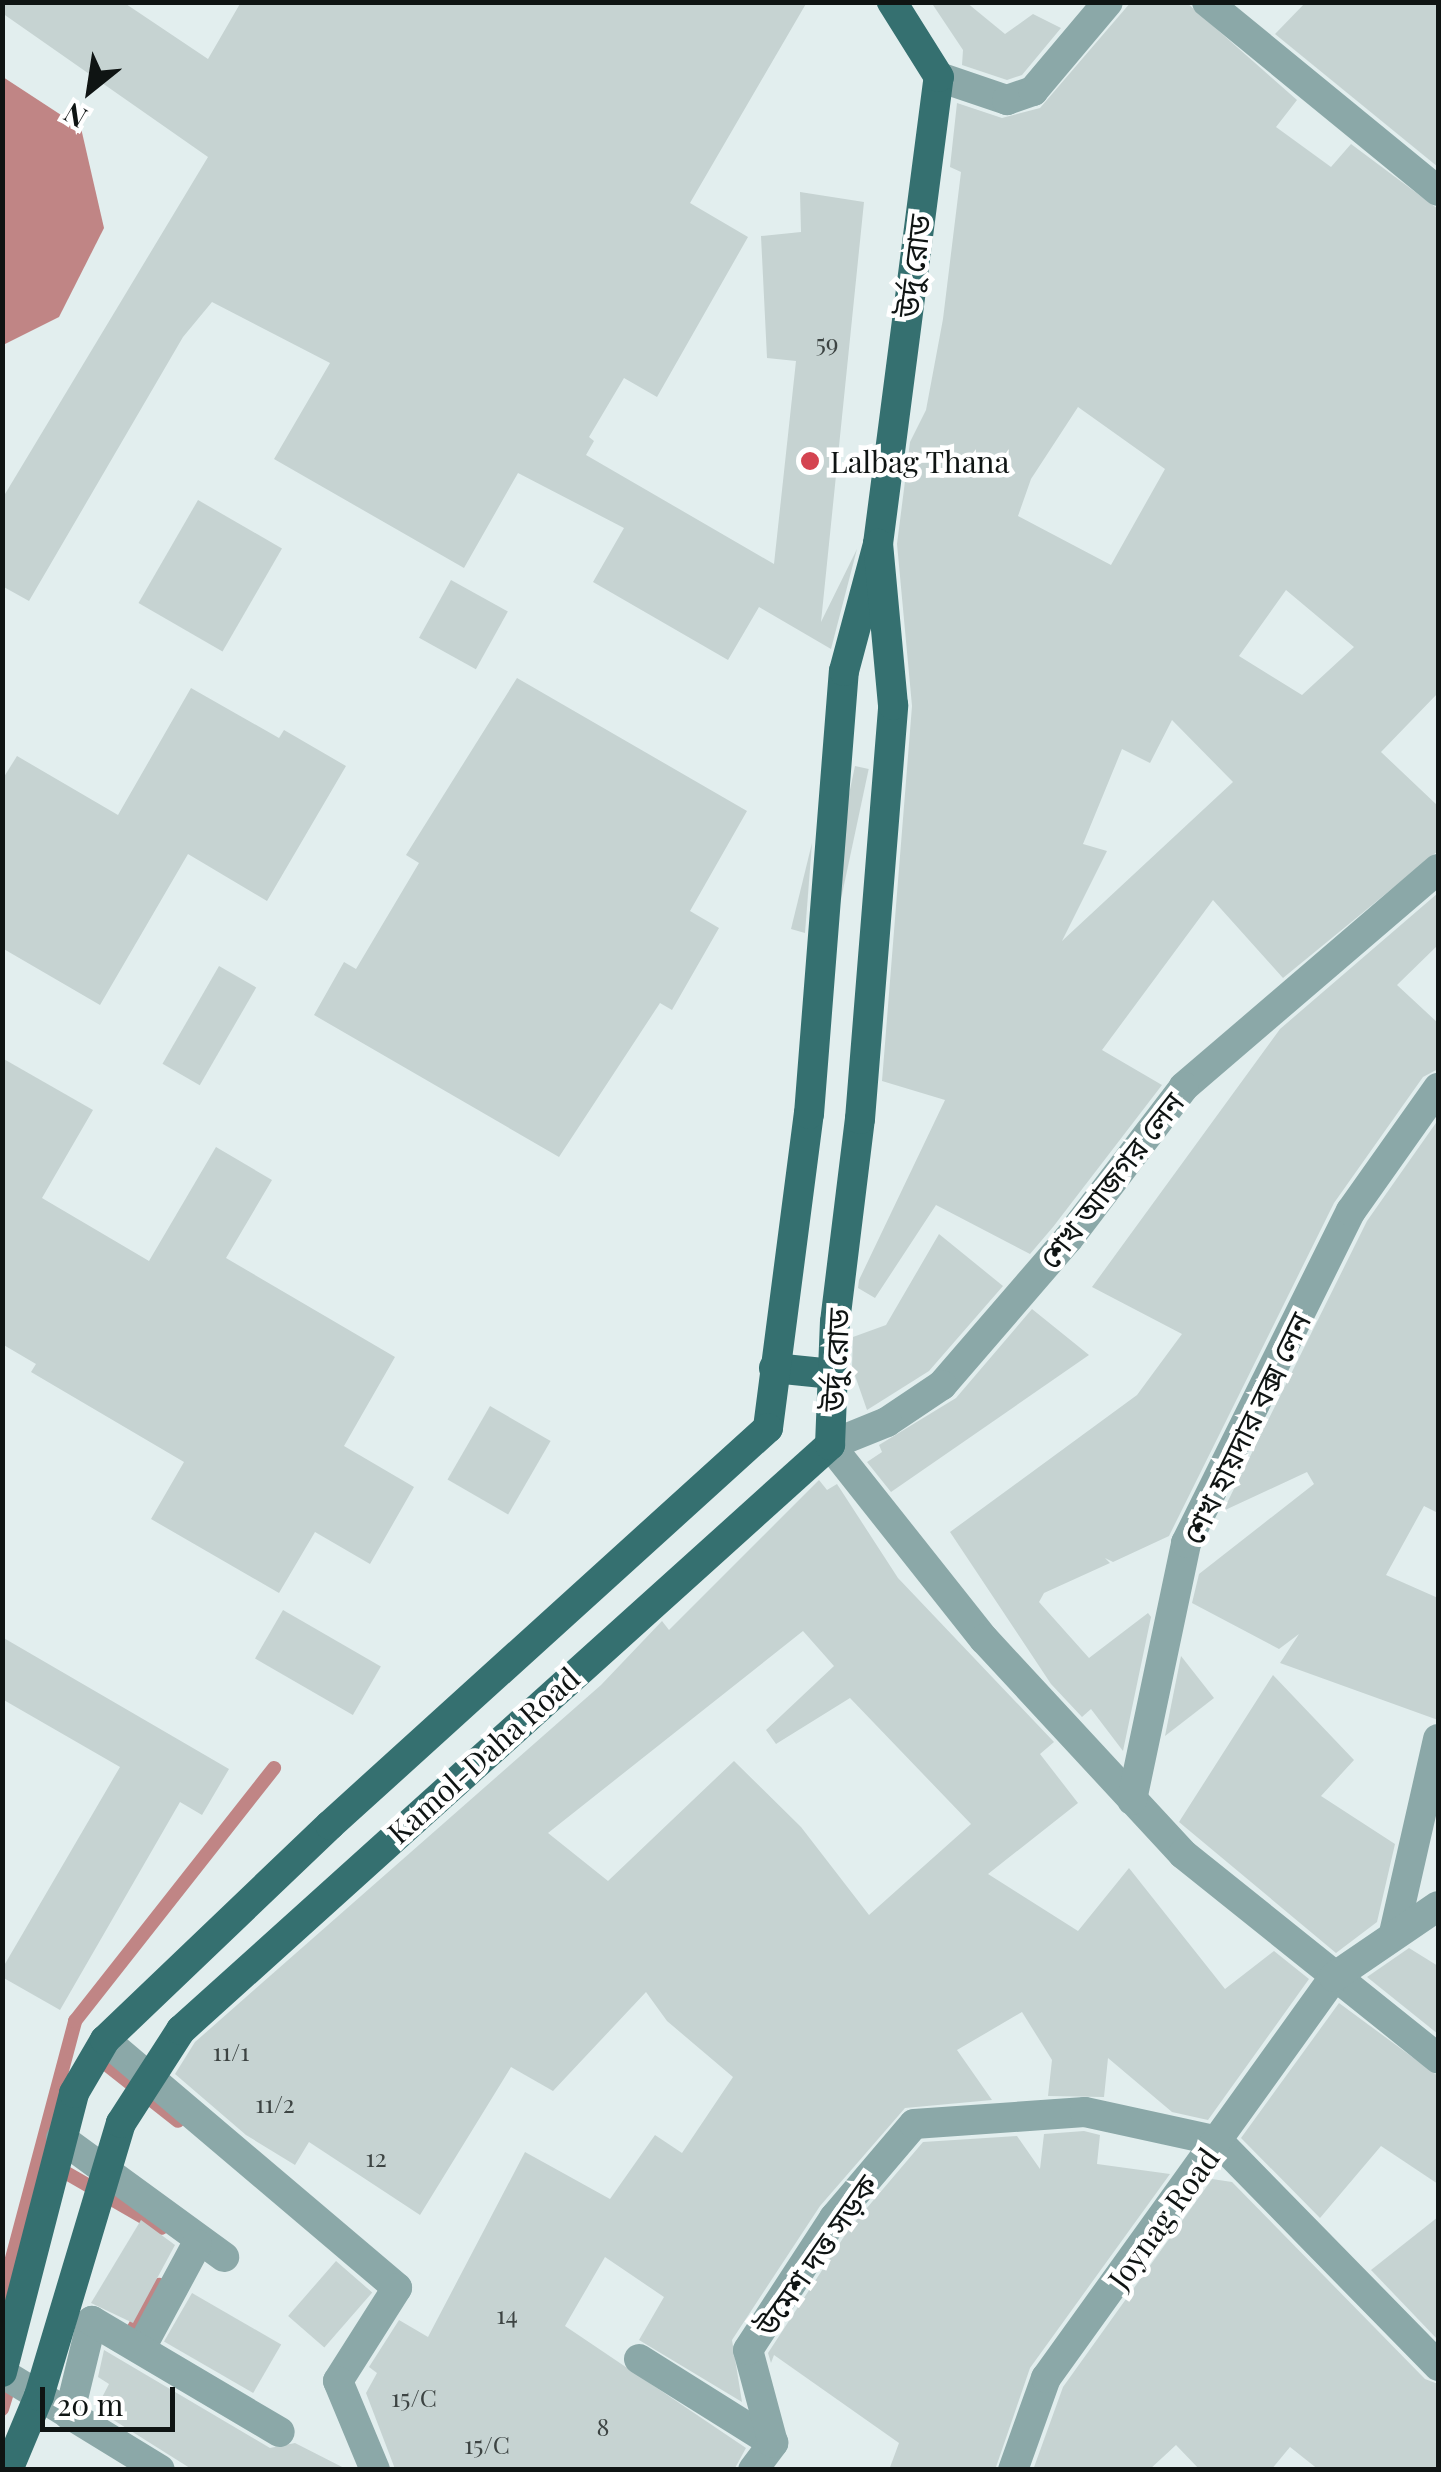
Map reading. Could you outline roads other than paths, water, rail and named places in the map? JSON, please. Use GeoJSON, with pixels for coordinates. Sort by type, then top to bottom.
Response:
{"type":"FeatureCollection","features":[{"type":"Feature","properties":{"kind":"main road"},"geometry":{"type":"LineString","coordinates":[[892,2],[938,77]]}},
{"type":"Feature","properties":{"kind":"main road","name":"উর্দু রোড"},"geometry":{"type":"LineString","coordinates":[[768,1428],[809,1114],[844,671],[878,544],[938,77]]}},
{"type":"Feature","properties":{"kind":"main road","name":"উর্দু রোড"},"geometry":{"type":"LineString","coordinates":[[819,1455],[833,1374],[894,705],[878,544]]}},
{"type":"Feature","properties":{"kind":"main road"},"geometry":{"type":"LineString","coordinates":[[774,1368],[833,1374]]}},
{"type":"Feature","properties":{"kind":"main road"},"geometry":{"type":"LineString","coordinates":[[768,1428],[819,1455]]}},
{"type":"Feature","properties":{"kind":"main road","name":"Kamol-Daha Road"},"geometry":{"type":"LineString","coordinates":[[2,2373],[74,2092],[105,2040],[136,2005],[768,1428]]}},
{"type":"Feature","properties":{"kind":"main road","name":"Kamol-Daha Road"},"geometry":{"type":"LineString","coordinates":[[8,2470],[39,2396],[121,2122],[148,2074],[181,2030],[336,1886],[819,1455]]}},
{"type":"Feature","properties":{"kind":"main road"},"geometry":{"type":"LineString","coordinates":[[74,2092],[121,2122]]}},
{"type":"Feature","properties":{"kind":"street"},"geometry":{"type":"LineString","coordinates":[[938,77],[1007,100],[1033,92],[1108,2]]}},
{"type":"Feature","properties":{"kind":"street"},"geometry":{"type":"LineString","coordinates":[[1207,2],[1438,191]]}},
{"type":"Feature","properties":{"kind":"street","name":"শেখ আজগর লেন"},"geometry":{"type":"LineString","coordinates":[[819,1455],[888,1422],[942,1384],[1068,1239],[1184,1087],[1438,869]]}},
{"type":"Feature","properties":{"kind":"street","name":"শেখ হায়দার বক্স লেন"},"geometry":{"type":"LineString","coordinates":[[1132,1800],[1186,1543],[1351,1211],[1438,1088]]}},
{"type":"Feature","properties":{"kind":"street","name":"উর্দু রোড"},"geometry":{"type":"LineString","coordinates":[[819,1455],[1184,1854],[1438,2058]]}},
{"type":"Feature","properties":{"kind":"street"},"geometry":{"type":"LineString","coordinates":[[1394,1934],[1438,1744]]}},
{"type":"Feature","properties":{"kind":"street","name":"Joynag Road"},"geometry":{"type":"LineString","coordinates":[[1013,2470],[1046,2378],[1334,1977],[1438,1906]]}},
{"type":"Feature","properties":{"kind":"street"},"geometry":{"type":"LineString","coordinates":[[105,2040],[396,2288],[338,2381],[376,2470]]}},
{"type":"Feature","properties":{"kind":"street","name":"উমেশ দত্ত সড়ক"},"geometry":{"type":"LineString","coordinates":[[772,2443],[748,2350],[834,2218],[914,2124],[1086,2112],[1218,2141]]}},
{"type":"Feature","properties":{"kind":"street"},"geometry":{"type":"LineString","coordinates":[[61,2138],[211,2250],[141,2348]]}},
{"type":"Feature","properties":{"kind":"street"},"geometry":{"type":"LineString","coordinates":[[1218,2141],[1438,2366]]}},
{"type":"Feature","properties":{"kind":"street"},"geometry":{"type":"LineString","coordinates":[[69,2415],[92,2322],[280,2432]]}},
{"type":"Feature","properties":{"kind":"street"},"geometry":{"type":"LineString","coordinates":[[639,2359],[772,2443],[753,2470]]}},
{"type":"Feature","properties":{"kind":"street"},"geometry":{"type":"LineString","coordinates":[[2,2373],[160,2470]]}},
{"type":"Feature","properties":{"kind":"waterway"},"geometry":{"type":"LineString","coordinates":[[2,2296],[75,2021],[274,1768]]}},
{"type":"Feature","properties":{"kind":"waterway"},"geometry":{"type":"LineString","coordinates":[[97,2057],[178,2121]]}},
{"type":"Feature","properties":{"kind":"waterway"},"geometry":{"type":"LineString","coordinates":[[63,2171],[162,2228]]}},
{"type":"Feature","properties":{"kind":"waterway"},"geometry":{"type":"LineString","coordinates":[[127,2340],[159,2285]]}},
{"type":"Feature","properties":{"kind":"waterway"},"geometry":{"type":"LineString","coordinates":[[2,2409],[11,2379]]}},
{"type":"Feature","properties":{"kind":"place","name":"Lalbag Thana"},"geometry":{"type":"Point","coordinates":[810,461]}}]}
